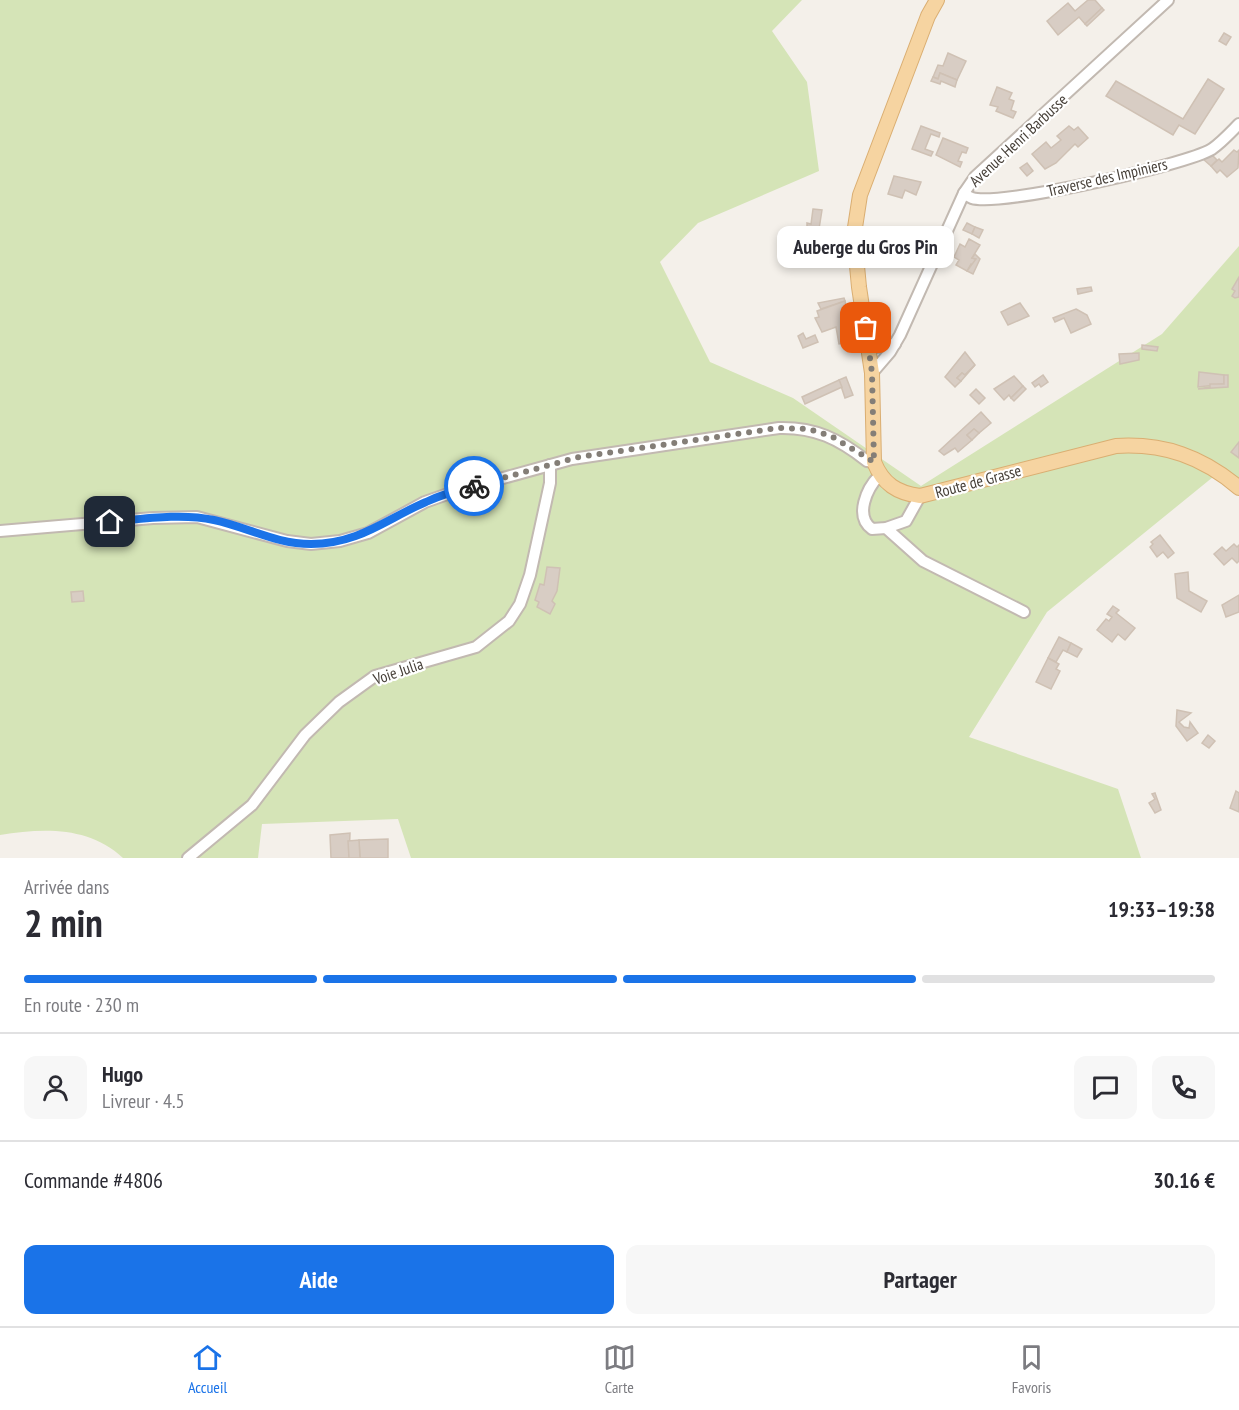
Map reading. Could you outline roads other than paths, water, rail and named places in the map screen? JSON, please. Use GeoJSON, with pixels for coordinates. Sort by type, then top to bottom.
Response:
{"type":"FeatureCollection","features":[{"type":"Feature","properties":{"kind":"main road"},"geometry":{"type":"LineString","coordinates":[[877,469],[872,373],[859,287],[854,234],[860,195],[928,16],[937,0]]}},
{"type":"Feature","properties":{"kind":"main road","name":"Route de Grasse"},"geometry":{"type":"LineString","coordinates":[[877,469],[898,491],[920,496],[1116,446],[1136,445],[1158,447],[1198,459],[1239,488]]}},
{"type":"Feature","properties":{"kind":"street","name":"Avenue Henri Barbusse"},"geometry":{"type":"LineString","coordinates":[[872,373],[895,344],[964,193],[985,167],[1168,0]]}},
{"type":"Feature","properties":{"kind":"street","name":"Traverse des Impiniers"},"geometry":{"type":"LineString","coordinates":[[964,193],[971,198],[993,199],[1077,187],[1190,158],[1213,149],[1239,124]]}},
{"type":"Feature","properties":{"kind":"street"},"geometry":{"type":"LineString","coordinates":[[869,348],[895,344]]}},
{"type":"Feature","properties":{"kind":"street"},"geometry":{"type":"LineString","coordinates":[[0,531],[153,518],[197,517],[287,541],[311,544],[368,533],[435,498],[579,457],[793,427],[831,436],[877,469],[869,486],[864,517],[872,529],[886,528],[906,521],[920,496]]}},
{"type":"Feature","properties":{"kind":"street","name":"Voie Julia"},"geometry":{"type":"LineString","coordinates":[[188,858],[252,805],[305,735],[339,702],[375,676],[476,646],[510,621],[520,604],[530,575],[550,483],[550,465]]}},
{"type":"Feature","properties":{"kind":"street"},"geometry":{"type":"LineString","coordinates":[[886,528],[923,561],[1024,612]]}},
{"type":"Feature","properties":{"kind":"place","name":"Auberge du Gros Pin"},"geometry":{"type":"Point","coordinates":[866,328]}}]}
